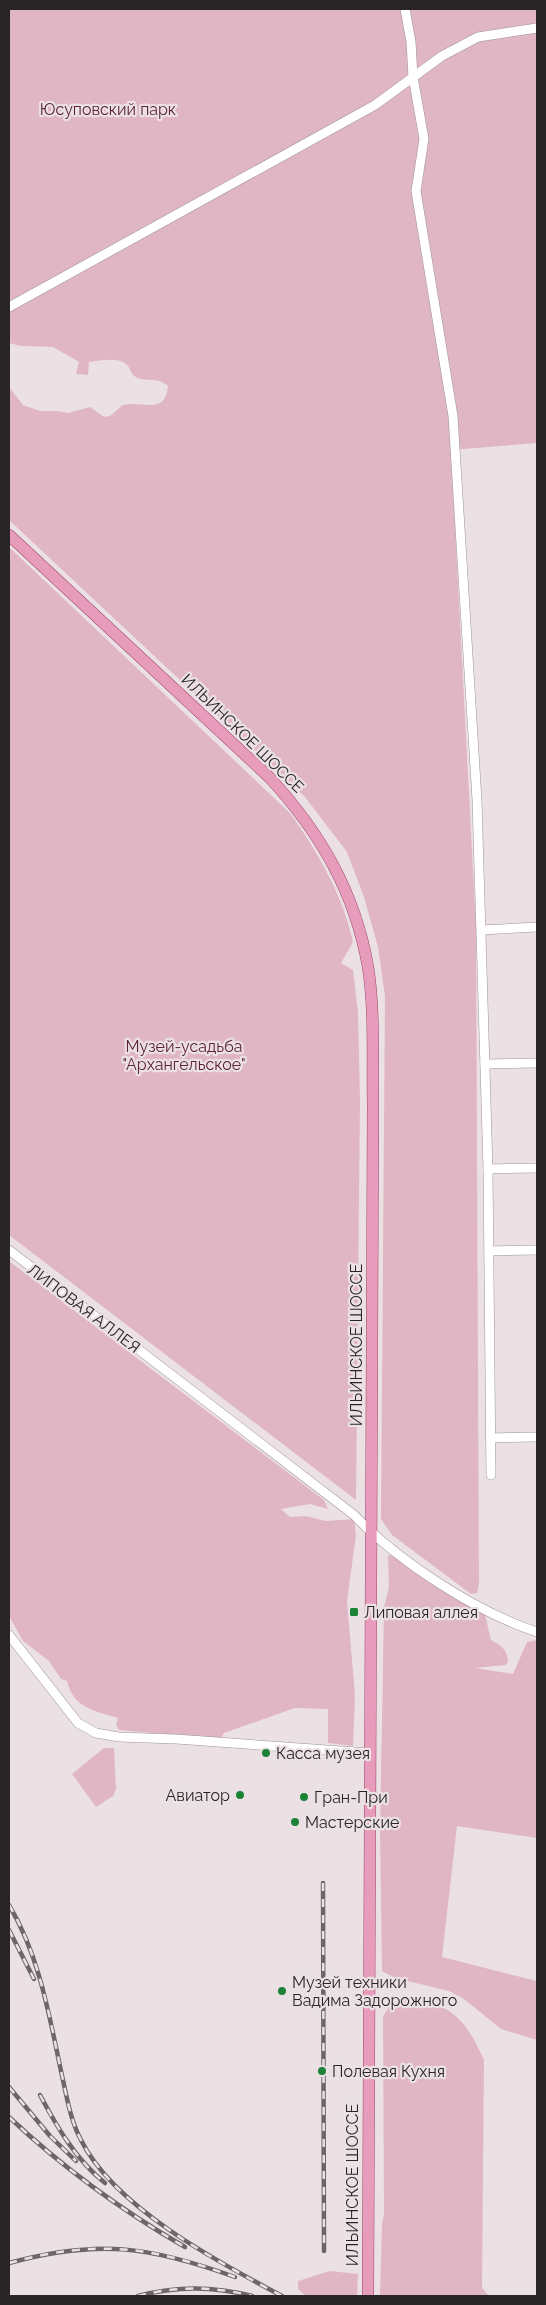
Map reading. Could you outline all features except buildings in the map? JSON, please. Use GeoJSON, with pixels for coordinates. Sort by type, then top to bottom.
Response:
{"type":"FeatureCollection","features":[{"type":"Feature","properties":{"kind":"main road","name":"ИЛЬИНСКОЕ ШОССЕ"},"geometry":{"type":"LineString","coordinates":[[9,535],[269,778],[291,801],[316,833],[347,895],[368,967],[372,1013],[373,1358],[370,1532],[368,2296]]}},
{"type":"Feature","properties":{"kind":"street"},"geometry":{"type":"LineString","coordinates":[[404,9],[411,42],[413,78],[424,139],[416,191],[456,451],[482,930],[488,1169],[491,1476]]}},
{"type":"Feature","properties":{"kind":"street"},"geometry":{"type":"LineString","coordinates":[[9,306],[375,105],[442,56],[478,37],[537,28]]}},
{"type":"Feature","properties":{"kind":"street"},"geometry":{"type":"LineString","coordinates":[[482,930],[537,927]]}},
{"type":"Feature","properties":{"kind":"street"},"geometry":{"type":"LineString","coordinates":[[485,1064],[537,1063]]}},
{"type":"Feature","properties":{"kind":"street"},"geometry":{"type":"LineString","coordinates":[[488,1169],[537,1168]]}},
{"type":"Feature","properties":{"kind":"street","name":"ЛИПОВАЯ АЛЛЕЯ"},"geometry":{"type":"LineString","coordinates":[[9,1250],[354,1515],[384,1544],[476,1605],[537,1632]]}},
{"type":"Feature","properties":{"kind":"street"},"geometry":{"type":"LineString","coordinates":[[488,1252],[537,1250]]}},
{"type":"Feature","properties":{"kind":"street"},"geometry":{"type":"LineString","coordinates":[[490,1438],[537,1437]]}},
{"type":"Feature","properties":{"kind":"street"},"geometry":{"type":"LineString","coordinates":[[9,1636],[78,1723],[96,1733],[120,1737],[176,1738],[369,1753]]}},
{"type":"Feature","properties":{"kind":"green space","name":"Юсуповский парк"},"geometry":{"type":"Polygon","coordinates":[[[9,9],[537,9],[537,443],[451,450],[476,927],[479,1584],[477,1593],[471,1594],[392,1535],[381,1519],[385,996],[378,947],[364,897],[347,852],[305,797],[9,520],[9,387],[23,405],[40,411],[68,413],[90,407],[104,417],[110,416],[123,405],[158,404],[163,401],[168,386],[161,382],[136,377],[128,366],[115,360],[89,362],[88,375],[76,374],[79,362],[53,347],[21,346],[9,343],[9,9]]]}},
{"type":"Feature","properties":{"kind":"green space","name":"Музей-усадьба \"Архангельское\""},"geometry":{"type":"Polygon","coordinates":[[[9,547],[290,813],[319,858],[343,907],[353,942],[341,963],[353,970],[358,1012],[360,1099],[356,1500],[9,1235],[9,547]]]}},
{"type":"Feature","properties":{"kind":"green space"},"geometry":{"type":"Polygon","coordinates":[[[9,1261],[324,1500],[328,1509],[310,1504],[281,1509],[290,1517],[305,1516],[326,1521],[354,1519],[356,1535],[347,1601],[355,1695],[353,1746],[328,1743],[328,1709],[295,1708],[224,1733],[220,1739],[119,1730],[116,1724],[118,1718],[93,1710],[80,1703],[74,1697],[67,1681],[61,1679],[49,1661],[23,1641],[9,1616],[9,1261]]]}},
{"type":"Feature","properties":{"kind":"green space"},"geometry":{"type":"Polygon","coordinates":[[[388,1555],[396,1557],[485,1614],[491,1640],[503,1648],[508,1662],[505,1665],[475,1668],[513,1674],[527,1642],[537,1640],[537,1838],[457,1826],[442,1957],[537,1981],[537,2040],[501,2029],[464,1999],[449,1991],[395,1978],[382,1971],[380,1832],[384,1607],[389,1587],[388,1555]]]}},
{"type":"Feature","properties":{"kind":"green space"},"geometry":{"type":"Polygon","coordinates":[[[104,1748],[114,1748],[116,1789],[113,1796],[96,1807],[72,1774],[104,1748]]]}},
{"type":"Feature","properties":{"kind":"green space"},"geometry":{"type":"Polygon","coordinates":[[[408,1999],[436,2004],[456,2016],[471,2035],[484,2060],[482,2288],[489,2296],[380,2296],[382,2223],[384,2215],[383,2016],[390,2006],[408,1999]]]}},
{"type":"Feature","properties":{"kind":"green space"},"geometry":{"type":"Polygon","coordinates":[[[330,2271],[358,2274],[357,2296],[306,2296],[298,2289],[298,2281],[330,2271]]]}},
{"type":"Feature","properties":{"kind":"railway"},"geometry":{"type":"LineString","coordinates":[[323,1883],[324,2251]]}},
{"type":"Feature","properties":{"kind":"railway"},"geometry":{"type":"LineString","coordinates":[[9,1905],[28,1944],[42,1985],[74,2124],[96,2165],[117,2188],[142,2210],[170,2230],[228,2267],[282,2296]]}},
{"type":"Feature","properties":{"kind":"railway"},"geometry":{"type":"LineString","coordinates":[[9,1930],[34,1979]]}},
{"type":"Feature","properties":{"kind":"railway"},"geometry":{"type":"LineString","coordinates":[[9,2087],[50,2136],[76,2161]]}},
{"type":"Feature","properties":{"kind":"railway"},"geometry":{"type":"LineString","coordinates":[[40,2095],[60,2131],[76,2153],[105,2183]]}},
{"type":"Feature","properties":{"kind":"railway"},"geometry":{"type":"LineString","coordinates":[[9,2117],[93,2187],[185,2247]]}},
{"type":"Feature","properties":{"kind":"railway"},"geometry":{"type":"LineString","coordinates":[[9,2263],[41,2255],[70,2251],[123,2249],[176,2258],[235,2277]]}},
{"type":"Feature","properties":{"kind":"railway"},"geometry":{"type":"LineString","coordinates":[[138,2296],[166,2290],[195,2288],[223,2290],[252,2296]]}},
{"type":"Feature","properties":{"kind":"place","name":"Липовая аллея"},"geometry":{"type":"Point","coordinates":[354,1612]}},
{"type":"Feature","properties":{"kind":"place","name":"Касса музея"},"geometry":{"type":"Point","coordinates":[266,1753]}},
{"type":"Feature","properties":{"kind":"place","name":"Авиатор"},"geometry":{"type":"Point","coordinates":[240,1795]}},
{"type":"Feature","properties":{"kind":"place","name":"Гран-При"},"geometry":{"type":"Point","coordinates":[304,1797]}},
{"type":"Feature","properties":{"kind":"place","name":"Мастерские"},"geometry":{"type":"Point","coordinates":[295,1822]}},
{"type":"Feature","properties":{"kind":"place","name":"Музей техники Вадима Задорожного"},"geometry":{"type":"Point","coordinates":[282,1991]}},
{"type":"Feature","properties":{"kind":"place","name":"Полевая Кухня"},"geometry":{"type":"Point","coordinates":[322,2071]}}]}
